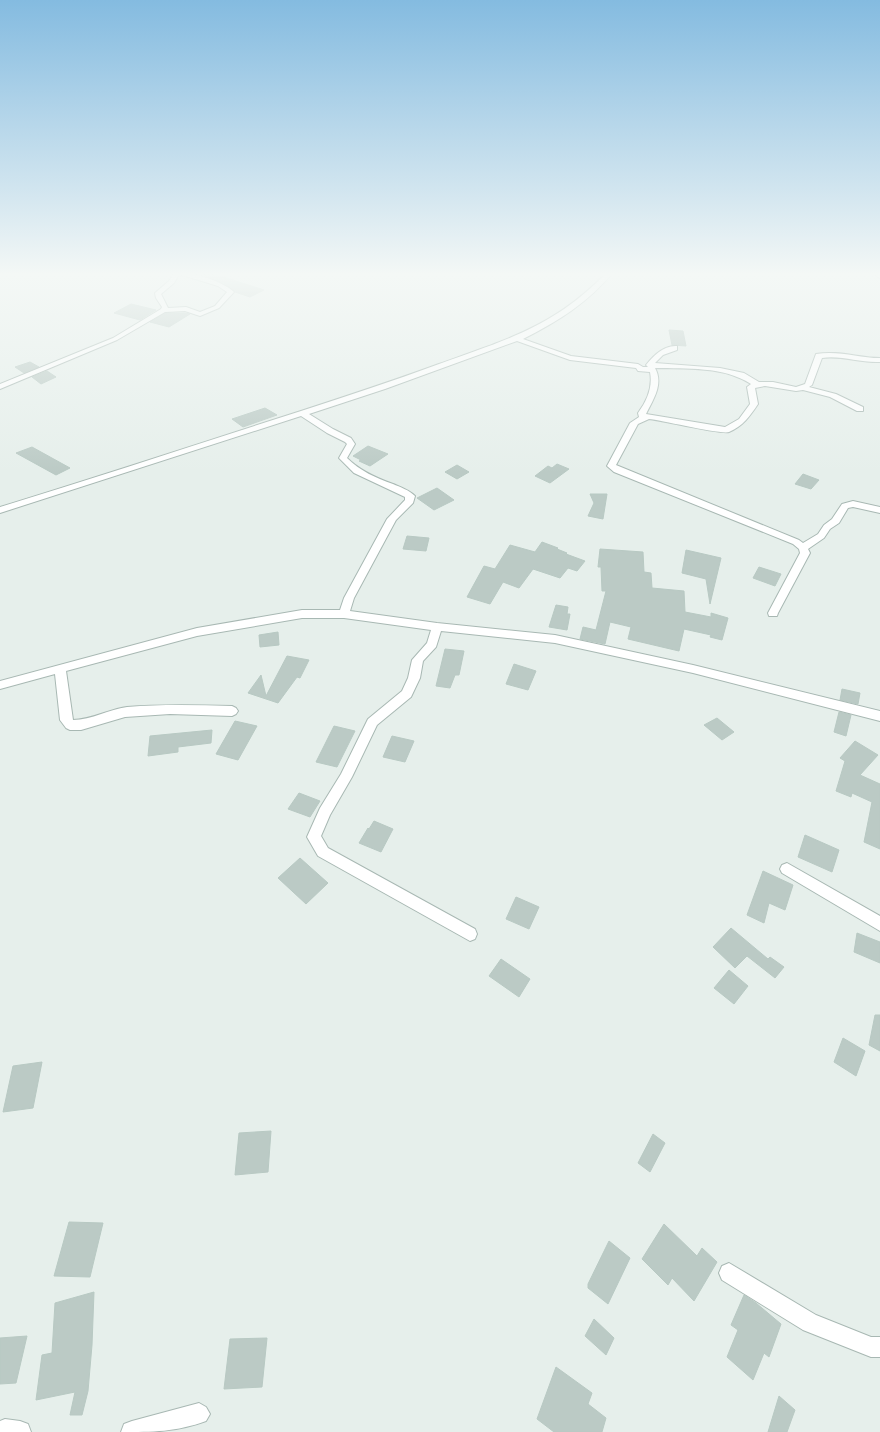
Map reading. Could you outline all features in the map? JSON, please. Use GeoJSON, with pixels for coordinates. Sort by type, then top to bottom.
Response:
{"type":"FeatureCollection","features":[{"type":"Feature","properties":{"kind":"street"},"geometry":{"type":"LineString","coordinates":[[0,387],[116,339]]}},
{"type":"Feature","properties":{"kind":"street"},"geometry":{"type":"LineString","coordinates":[[0,510],[302,413],[440,367],[517,339],[570,358],[638,366],[641,369],[651,367],[712,368],[738,374],[757,384]]}},
{"type":"Feature","properties":{"kind":"street"},"geometry":{"type":"LineString","coordinates":[[651,367],[660,353],[674,348]]}},
{"type":"Feature","properties":{"kind":"street"},"geometry":{"type":"LineString","coordinates":[[804,388],[808,385],[820,356],[836,354],[867,360],[880,360]]}},
{"type":"Feature","properties":{"kind":"street"},"geometry":{"type":"LineString","coordinates":[[642,418],[642,413],[648,407],[654,387],[655,379],[651,367]]}},
{"type":"Feature","properties":{"kind":"street"},"geometry":{"type":"LineString","coordinates":[[773,613],[805,553],[803,548],[796,542],[640,480],[611,466],[634,423],[642,418],[648,416],[662,418],[726,430],[742,421],[754,404],[751,387],[757,384],[762,383],[794,389],[804,388],[849,402],[860,409]]}},
{"type":"Feature","properties":{"kind":"street"},"geometry":{"type":"LineString","coordinates":[[302,413],[330,432],[348,440],[351,444],[343,458],[348,465],[410,496],[410,501],[392,519],[349,598],[344,614]]}},
{"type":"Feature","properties":{"kind":"street"},"geometry":{"type":"LineString","coordinates":[[803,548],[821,536],[827,527],[836,521],[845,506],[853,504],[880,510]]}},
{"type":"Feature","properties":{"kind":"street"},"geometry":{"type":"LineString","coordinates":[[0,685],[197,632],[302,614],[344,614],[437,627],[555,639],[693,669],[880,716]]}},
{"type":"Feature","properties":{"kind":"street"},"geometry":{"type":"LineString","coordinates":[[437,627],[432,644],[418,660],[414,678],[407,694],[372,722],[346,777],[325,812],[314,837],[323,852],[470,934]]}},
{"type":"Feature","properties":{"kind":"street"},"geometry":{"type":"LineString","coordinates":[[60,669],[66,720],[70,725],[82,725],[125,712],[170,709],[232,711]]}},
{"type":"Feature","properties":{"kind":"street"},"geometry":{"type":"LineString","coordinates":[[787,869],[880,924]]}},
{"type":"Feature","properties":{"kind":"street"},"geometry":{"type":"LineString","coordinates":[[729,1273],[810,1323],[871,1347],[880,1347]]}},
{"type":"Feature","properties":{"kind":"street"},"geometry":{"type":"LineString","coordinates":[[132,1432],[199,1414]]}},
{"type":"Feature","properties":{"kind":"street"},"geometry":{"type":"LineString","coordinates":[[1,1432],[5,1430],[20,1432]]}},
{"type":"Feature","properties":{"kind":"building"},"geometry":{"type":"Polygon","coordinates":[[[671,339],[685,339],[686,346],[672,345],[671,339]]]}},
{"type":"Feature","properties":{"kind":"building"},"geometry":{"type":"Polygon","coordinates":[[[30,362],[39,367],[24,373],[15,367],[30,362]]]}},
{"type":"Feature","properties":{"kind":"building"},"geometry":{"type":"Polygon","coordinates":[[[47,371],[56,377],[41,384],[32,377],[47,371]]]}},
{"type":"Feature","properties":{"kind":"building"},"geometry":{"type":"Polygon","coordinates":[[[265,408],[277,415],[243,427],[232,419],[265,408]]]}},
{"type":"Feature","properties":{"kind":"building"},"geometry":{"type":"Polygon","coordinates":[[[368,446],[388,454],[370,466],[359,461],[361,460],[353,456],[368,446]]]}},
{"type":"Feature","properties":{"kind":"building"},"geometry":{"type":"Polygon","coordinates":[[[32,447],[70,468],[56,475],[16,453],[32,447]]]}},
{"type":"Feature","properties":{"kind":"building"},"geometry":{"type":"Polygon","coordinates":[[[557,464],[569,469],[550,483],[535,476],[548,466],[552,468],[557,464]]]}},
{"type":"Feature","properties":{"kind":"building"},"geometry":{"type":"Polygon","coordinates":[[[457,465],[469,472],[457,479],[445,472],[457,465]]]}},
{"type":"Feature","properties":{"kind":"building"},"geometry":{"type":"Polygon","coordinates":[[[803,474],[819,480],[811,489],[795,484],[803,474]]]}},
{"type":"Feature","properties":{"kind":"building"},"geometry":{"type":"Polygon","coordinates":[[[437,488],[454,500],[434,510],[417,498],[437,488]]]}},
{"type":"Feature","properties":{"kind":"building"},"geometry":{"type":"Polygon","coordinates":[[[590,494],[607,494],[603,519],[588,516],[594,503],[590,494]]]}},
{"type":"Feature","properties":{"kind":"building"},"geometry":{"type":"Polygon","coordinates":[[[407,536],[429,538],[426,551],[403,549],[407,536]]]}},
{"type":"Feature","properties":{"kind":"building"},"geometry":{"type":"Polygon","coordinates":[[[542,542],[558,548],[557,549],[567,553],[566,554],[585,561],[577,571],[568,568],[560,578],[533,569],[519,588],[503,582],[490,604],[467,597],[484,566],[495,569],[510,545],[535,552],[542,542]]]}},
{"type":"Feature","properties":{"kind":"building"},"geometry":{"type":"Polygon","coordinates":[[[600,549],[643,552],[644,572],[651,573],[652,588],[684,591],[685,612],[711,617],[711,613],[728,618],[722,640],[710,637],[711,635],[684,629],[679,651],[628,639],[631,627],[610,622],[605,644],[580,639],[583,627],[596,630],[606,591],[602,591],[601,567],[598,567],[600,549]]]}},
{"type":"Feature","properties":{"kind":"building"},"geometry":{"type":"Polygon","coordinates":[[[686,550],[721,558],[710,604],[706,579],[682,573],[686,550]]]}},
{"type":"Feature","properties":{"kind":"building"},"geometry":{"type":"Polygon","coordinates":[[[759,567],[781,574],[775,586],[753,578],[759,567]]]}},
{"type":"Feature","properties":{"kind":"building"},"geometry":{"type":"Polygon","coordinates":[[[556,605],[568,607],[567,614],[570,614],[567,630],[549,627],[556,605]]]}},
{"type":"Feature","properties":{"kind":"building"},"geometry":{"type":"Polygon","coordinates":[[[278,632],[279,645],[260,647],[259,635],[278,632]]]}},
{"type":"Feature","properties":{"kind":"building"},"geometry":{"type":"Polygon","coordinates":[[[445,649],[464,651],[459,675],[455,675],[450,688],[436,686],[445,649]]]}},
{"type":"Feature","properties":{"kind":"building"},"geometry":{"type":"Polygon","coordinates":[[[287,656],[309,660],[300,678],[297,677],[278,703],[248,693],[261,675],[266,696],[287,656]]]}},
{"type":"Feature","properties":{"kind":"building"},"geometry":{"type":"Polygon","coordinates":[[[514,664],[536,671],[528,690],[506,684],[514,664]]]}},
{"type":"Feature","properties":{"kind":"building"},"geometry":{"type":"Polygon","coordinates":[[[842,689],[860,693],[858,704],[840,700],[842,689]]]}},
{"type":"Feature","properties":{"kind":"building"},"geometry":{"type":"Polygon","coordinates":[[[839,712],[851,715],[846,736],[834,732],[839,712]]]}},
{"type":"Feature","properties":{"kind":"building"},"geometry":{"type":"Polygon","coordinates":[[[717,718],[734,732],[722,740],[704,725],[717,718]]]}},
{"type":"Feature","properties":{"kind":"building"},"geometry":{"type":"Polygon","coordinates":[[[235,721],[257,726],[238,760],[216,754],[235,721]]]}},
{"type":"Feature","properties":{"kind":"building"},"geometry":{"type":"Polygon","coordinates":[[[334,726],[355,731],[337,767],[316,762],[334,726]]]}},
{"type":"Feature","properties":{"kind":"building"},"geometry":{"type":"Polygon","coordinates":[[[212,730],[211,743],[178,747],[178,752],[148,756],[150,736],[212,730]]]}},
{"type":"Feature","properties":{"kind":"building"},"geometry":{"type":"Polygon","coordinates":[[[392,736],[414,741],[405,762],[383,757],[392,736]]]}},
{"type":"Feature","properties":{"kind":"building"},"geometry":{"type":"Polygon","coordinates":[[[855,741],[878,755],[860,775],[880,784],[880,849],[864,842],[872,802],[852,793],[851,797],[836,791],[845,761],[840,758],[855,741]]]}},
{"type":"Feature","properties":{"kind":"building"},"geometry":{"type":"Polygon","coordinates":[[[299,793],[320,801],[310,817],[288,809],[299,793]]]}},
{"type":"Feature","properties":{"kind":"building"},"geometry":{"type":"Polygon","coordinates":[[[374,821],[393,829],[381,852],[359,843],[374,821]]]}},
{"type":"Feature","properties":{"kind":"building"},"geometry":{"type":"Polygon","coordinates":[[[805,835],[839,850],[832,872],[798,857],[805,835]]]}},
{"type":"Feature","properties":{"kind":"building"},"geometry":{"type":"Polygon","coordinates":[[[300,858],[328,883],[306,904],[278,878],[300,858]]]}},
{"type":"Feature","properties":{"kind":"building"},"geometry":{"type":"Polygon","coordinates":[[[763,871],[793,885],[785,910],[769,903],[764,923],[747,915],[763,871]]]}},
{"type":"Feature","properties":{"kind":"building"},"geometry":{"type":"Polygon","coordinates":[[[516,897],[539,907],[529,929],[506,919],[516,897]]]}},
{"type":"Feature","properties":{"kind":"building"},"geometry":{"type":"Polygon","coordinates":[[[731,928],[768,959],[770,957],[784,967],[775,978],[747,956],[735,968],[713,947],[731,928]]]}},
{"type":"Feature","properties":{"kind":"building"},"geometry":{"type":"Polygon","coordinates":[[[857,933],[880,942],[880,963],[854,952],[857,933]]]}},
{"type":"Feature","properties":{"kind":"building"},"geometry":{"type":"Polygon","coordinates":[[[501,959],[530,979],[519,997],[489,976],[501,959]]]}},
{"type":"Feature","properties":{"kind":"building"},"geometry":{"type":"Polygon","coordinates":[[[729,970],[748,986],[734,1004],[714,988],[729,970]]]}},
{"type":"Feature","properties":{"kind":"building"},"geometry":{"type":"Polygon","coordinates":[[[875,1015],[880,1015],[880,1051],[869,1045],[875,1015]]]}},
{"type":"Feature","properties":{"kind":"building"},"geometry":{"type":"Polygon","coordinates":[[[843,1038],[865,1051],[856,1076],[834,1062],[843,1038]]]}},
{"type":"Feature","properties":{"kind":"building"},"geometry":{"type":"Polygon","coordinates":[[[42,1062],[33,1108],[3,1112],[13,1066],[42,1062]]]}},
{"type":"Feature","properties":{"kind":"building"},"geometry":{"type":"Polygon","coordinates":[[[271,1131],[268,1172],[235,1175],[239,1133],[271,1131]]]}},
{"type":"Feature","properties":{"kind":"building"},"geometry":{"type":"Polygon","coordinates":[[[653,1134],[665,1143],[650,1172],[638,1163],[653,1134]]]}},
{"type":"Feature","properties":{"kind":"building"},"geometry":{"type":"Polygon","coordinates":[[[69,1222],[103,1223],[90,1277],[54,1276],[69,1222]]]}},
{"type":"Feature","properties":{"kind":"building"},"geometry":{"type":"Polygon","coordinates":[[[664,1224],[697,1256],[702,1248],[717,1262],[694,1301],[672,1278],[668,1285],[642,1259],[664,1224]]]}},
{"type":"Feature","properties":{"kind":"building"},"geometry":{"type":"Polygon","coordinates":[[[609,1241],[630,1258],[608,1304],[588,1288],[588,1284],[609,1241]]]}},
{"type":"Feature","properties":{"kind":"building"},"geometry":{"type":"Polygon","coordinates":[[[94,1292],[92,1345],[88,1391],[82,1415],[70,1415],[75,1392],[36,1400],[42,1355],[52,1353],[55,1303],[94,1292]]]}},
{"type":"Feature","properties":{"kind":"building"},"geometry":{"type":"Polygon","coordinates":[[[744,1295],[781,1324],[769,1357],[764,1353],[753,1380],[727,1357],[738,1330],[731,1325],[744,1295]]]}},
{"type":"Feature","properties":{"kind":"building"},"geometry":{"type":"Polygon","coordinates":[[[594,1319],[614,1338],[606,1355],[585,1336],[594,1319]]]}},
{"type":"Feature","properties":{"kind":"building"},"geometry":{"type":"Polygon","coordinates":[[[27,1336],[16,1383],[0,1384],[0,1338],[27,1336]]]}},
{"type":"Feature","properties":{"kind":"building"},"geometry":{"type":"Polygon","coordinates":[[[267,1338],[262,1387],[224,1389],[230,1339],[267,1338]]]}},
{"type":"Feature","properties":{"kind":"building"},"geometry":{"type":"Polygon","coordinates":[[[556,1367],[592,1393],[588,1404],[606,1418],[602,1432],[554,1432],[537,1419],[556,1367]]]}},
{"type":"Feature","properties":{"kind":"building"},"geometry":{"type":"Polygon","coordinates":[[[779,1396],[795,1410],[787,1432],[768,1432],[779,1396]]]}}]}
